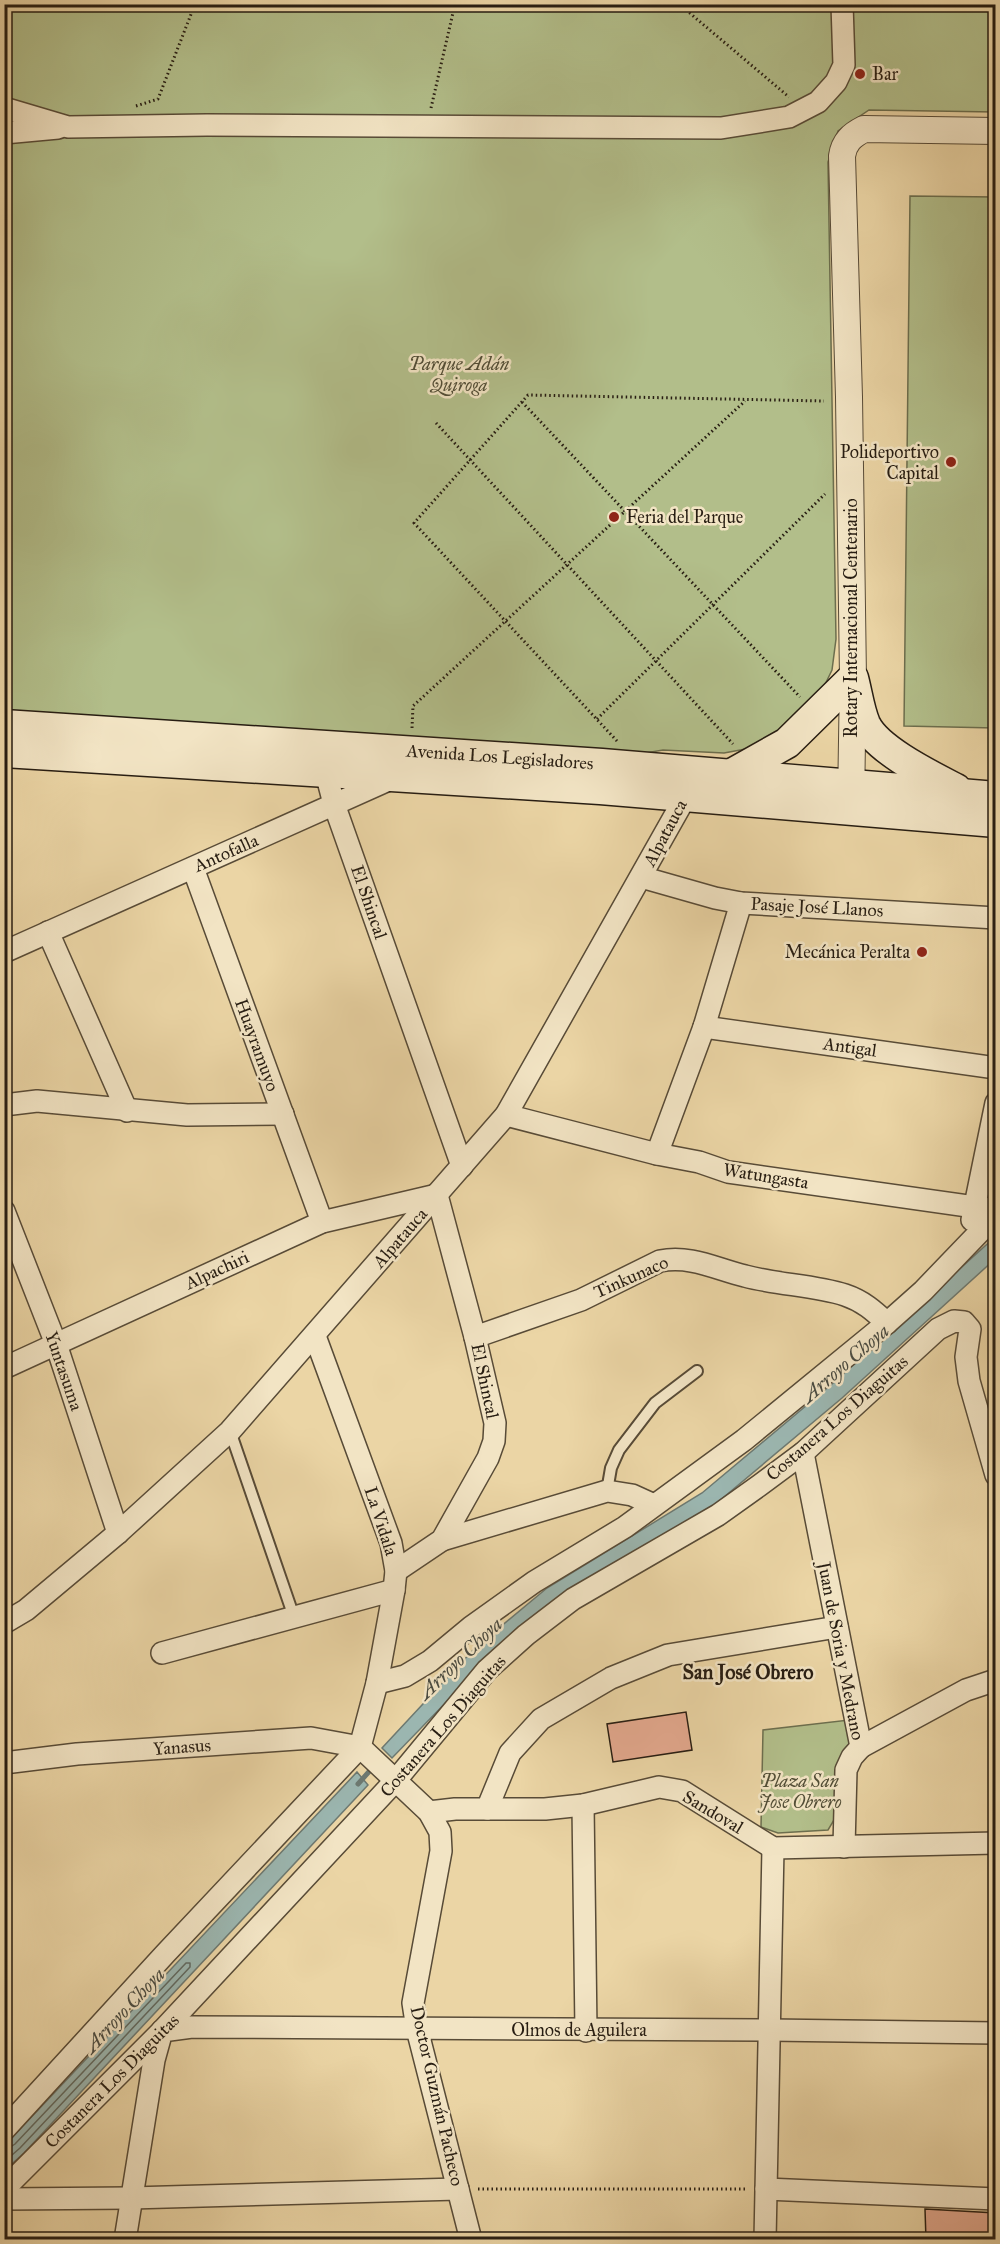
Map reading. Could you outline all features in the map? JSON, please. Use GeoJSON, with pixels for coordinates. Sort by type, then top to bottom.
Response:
{"type":"FeatureCollection","features":[{"type":"Feature","properties":{"kind":"main road"},"geometry":{"type":"LineString","coordinates":[[730,775],[787,743],[853,678],[866,725],[879,741],[908,763],[981,796]]}},
{"type":"Feature","properties":{"kind":"main road","name":"Avenida Los Legisladores"},"geometry":{"type":"LineString","coordinates":[[4,725],[602,764],[687,784],[730,775],[996,822]]}},
{"type":"Feature","properties":{"kind":"main road","name":"Avenida Los Legisladores"},"geometry":{"type":"LineString","coordinates":[[4,752],[600,789],[687,784],[851,798],[981,796]]}},
{"type":"Feature","properties":{"kind":"street"},"geometry":{"type":"LineString","coordinates":[[4,133],[68,127],[427,125],[721,128],[789,117],[818,102],[836,82],[844,64],[842,4]]}},
{"type":"Feature","properties":{"kind":"street"},"geometry":{"type":"LineString","coordinates":[[4,108],[68,127]]}},
{"type":"Feature","properties":{"kind":"street","name":"Rotary Internacional Centenario"},"geometry":{"type":"LineString","coordinates":[[851,798],[853,678],[843,147],[849,139],[864,129],[996,131]]}},
{"type":"Feature","properties":{"kind":"street","name":"Antofalla"},"geometry":{"type":"LineString","coordinates":[[4,952],[447,754]]}},
{"type":"Feature","properties":{"kind":"street","name":"El Shincal"},"geometry":{"type":"LineString","coordinates":[[326,773],[334,804],[462,1166]]}},
{"type":"Feature","properties":{"kind":"street","name":"Alpatauca"},"geometry":{"type":"LineString","coordinates":[[4,1623],[26,1610],[118,1533],[230,1431],[506,1115],[641,877],[687,784]]}},
{"type":"Feature","properties":{"kind":"street","name":"Huayramuyo"},"geometry":{"type":"LineString","coordinates":[[192,868],[322,1221]]}},
{"type":"Feature","properties":{"kind":"street","name":"Pasaje José Llanos"},"geometry":{"type":"LineString","coordinates":[[641,877],[741,903],[996,918]]}},
{"type":"Feature","properties":{"kind":"street"},"geometry":{"type":"LineString","coordinates":[[657,1155],[704,1027],[741,903]]}},
{"type":"Feature","properties":{"kind":"street"},"geometry":{"type":"LineString","coordinates":[[48,933],[127,1111]]}},
{"type":"Feature","properties":{"kind":"street","name":"Antigal"},"geometry":{"type":"LineString","coordinates":[[704,1027],[996,1068]]}},
{"type":"Feature","properties":{"kind":"street"},"geometry":{"type":"LineString","coordinates":[[4,1105],[37,1101],[187,1115],[283,1114]]}},
{"type":"Feature","properties":{"kind":"street"},"geometry":{"type":"LineString","coordinates":[[965,1247],[985,1208],[996,1103]]}},
{"type":"Feature","properties":{"kind":"street","name":"Watungasta"},"geometry":{"type":"LineString","coordinates":[[506,1115],[657,1155],[699,1162],[728,1172],[985,1208]]}},
{"type":"Feature","properties":{"kind":"street","name":"El Shincal"},"geometry":{"type":"LineString","coordinates":[[162,1653],[294,1617],[395,1580],[442,1540],[488,1458],[494,1441],[495,1423],[476,1337],[437,1195]]}},
{"type":"Feature","properties":{"kind":"street","name":"Alpachiri"},"geometry":{"type":"LineString","coordinates":[[4,1368],[322,1221],[437,1195]]}},
{"type":"Feature","properties":{"kind":"street","name":"Yuntasuma"},"geometry":{"type":"LineString","coordinates":[[4,1211],[57,1344],[118,1533]]}},
{"type":"Feature","properties":{"kind":"street"},"geometry":{"type":"LineString","coordinates":[[377,1683],[405,1676],[430,1661],[471,1627],[534,1582],[625,1527],[744,1440],[923,1291],[996,1215]]}},
{"type":"Feature","properties":{"kind":"street","name":"Tinkunaco"},"geometry":{"type":"LineString","coordinates":[[476,1337],[581,1300],[652,1265],[675,1258],[696,1260],[745,1276],[844,1295],[868,1305],[887,1323]]}},
{"type":"Feature","properties":{"kind":"street","name":"Costanera Los Diaguitas"},"geometry":{"type":"LineString","coordinates":[[4,2189],[162,2031],[377,1763],[526,1635],[573,1599],[718,1515],[803,1453],[938,1329],[954,1321],[964,1322],[970,1329],[966,1357],[969,1381],[996,1475]]}},
{"type":"Feature","properties":{"kind":"street","name":"La Vidala"},"geometry":{"type":"LineString","coordinates":[[315,1336],[390,1543],[395,1580],[377,1683],[377,1763]]}},
{"type":"Feature","properties":{"kind":"street","name":"Juan de Soria y Medrano"},"geometry":{"type":"LineString","coordinates":[[803,1453],[861,1747],[852,1757],[846,1770],[844,1847]]}},
{"type":"Feature","properties":{"kind":"street"},"geometry":{"type":"LineString","coordinates":[[442,1540],[608,1491],[632,1495],[654,1505]]}},
{"type":"Feature","properties":{"kind":"street"},"geometry":{"type":"LineString","coordinates":[[487,1809],[510,1753],[541,1719],[611,1678],[668,1655],[837,1627]]}},
{"type":"Feature","properties":{"kind":"street"},"geometry":{"type":"LineString","coordinates":[[861,1747],[966,1690],[996,1680]]}},
{"type":"Feature","properties":{"kind":"street","name":"Yanasus"},"geometry":{"type":"LineString","coordinates":[[4,1762],[77,1754],[311,1738],[377,1763]]}},
{"type":"Feature","properties":{"kind":"street"},"geometry":{"type":"LineString","coordinates":[[4,2130],[165,1954],[377,1763],[429,1812]]}},
{"type":"Feature","properties":{"kind":"street","name":"Sandoval"},"geometry":{"type":"LineString","coordinates":[[429,1812],[455,1809],[545,1809],[583,1805],[659,1787],[682,1791],[773,1848]]}},
{"type":"Feature","properties":{"kind":"street"},"geometry":{"type":"LineString","coordinates":[[583,1805],[586,2031]]}},
{"type":"Feature","properties":{"kind":"street","name":"Doctor Guzmán Pacheco"},"geometry":{"type":"LineString","coordinates":[[429,1812],[440,1832],[441,1851],[413,2003],[417,2029],[471,2240]]}},
{"type":"Feature","properties":{"kind":"street"},"geometry":{"type":"LineString","coordinates":[[765,2240],[773,1848],[996,1843]]}},
{"type":"Feature","properties":{"kind":"street","name":"Olmos de Aguilera"},"geometry":{"type":"LineString","coordinates":[[162,2031],[192,2027],[996,2033]]}},
{"type":"Feature","properties":{"kind":"street"},"geometry":{"type":"LineString","coordinates":[[125,2240],[154,2060],[162,2031]]}},
{"type":"Feature","properties":{"kind":"street"},"geometry":{"type":"LineString","coordinates":[[4,2199],[458,2189]]}},
{"type":"Feature","properties":{"kind":"street"},"geometry":{"type":"LineString","coordinates":[[766,2189],[996,2199]]}},
{"type":"Feature","properties":{"kind":"lane"},"geometry":{"type":"LineString","coordinates":[[608,1491],[611,1468],[619,1450],[655,1403],[697,1371]]}},
{"type":"Feature","properties":{"kind":"lane"},"geometry":{"type":"LineString","coordinates":[[230,1431],[294,1617]]}},
{"type":"Feature","properties":{"kind":"path"},"geometry":{"type":"LineString","coordinates":[[135,106],[158,99],[195,4]]}},
{"type":"Feature","properties":{"kind":"path"},"geometry":{"type":"LineString","coordinates":[[427,125],[455,4]]}},
{"type":"Feature","properties":{"kind":"path"},"geometry":{"type":"LineString","coordinates":[[679,4],[804,110]]}},
{"type":"Feature","properties":{"kind":"path"},"geometry":{"type":"LineString","coordinates":[[617,741],[414,523],[528,395],[824,401]]}},
{"type":"Feature","properties":{"kind":"path"},"geometry":{"type":"LineString","coordinates":[[412,730],[413,706],[745,400]]}},
{"type":"Feature","properties":{"kind":"path"},"geometry":{"type":"LineString","coordinates":[[522,402],[803,700]]}},
{"type":"Feature","properties":{"kind":"path"},"geometry":{"type":"LineString","coordinates":[[436,423],[733,744]]}},
{"type":"Feature","properties":{"kind":"path"},"geometry":{"type":"LineString","coordinates":[[597,718],[825,494]]}},
{"type":"Feature","properties":{"kind":"path"},"geometry":{"type":"LineString","coordinates":[[458,2189],[766,2189]]}},
{"type":"Feature","properties":{"kind":"green space","name":"Parque Adán Quiroga"},"geometry":{"type":"Polygon","coordinates":[[[4,5],[995,5],[995,112],[869,110],[838,131],[828,162],[836,639],[832,670],[818,699],[762,746],[724,753],[663,750],[634,755],[5,714],[4,5]]]}},
{"type":"Feature","properties":{"kind":"green space","name":"Polideportivo Capital"},"geometry":{"type":"Polygon","coordinates":[[[910,196],[995,197],[995,728],[904,726],[910,196]]]}},
{"type":"Feature","properties":{"kind":"green space","name":"Plaza San Jose Obrero"},"geometry":{"type":"Polygon","coordinates":[[[849,1720],[852,1746],[837,1815],[828,1830],[778,1833],[761,1827],[763,1730],[849,1720]]]}},
{"type":"Feature","properties":{"kind":"water"},"geometry":{"type":"Polygon","coordinates":[[[995,1237],[995,1259],[842,1398],[712,1507],[486,1661],[392,1758],[382,1748],[475,1648],[547,1588],[702,1493],[832,1384],[995,1237]]]}},
{"type":"Feature","properties":{"kind":"water"},"geometry":{"type":"Polygon","coordinates":[[[357,1772],[368,1785],[24,2153],[5,2170],[5,2145],[357,1772]]]}},
{"type":"Feature","properties":{"kind":"building"},"geometry":{"type":"Polygon","coordinates":[[[686,1712],[692,1750],[613,1762],[607,1724],[686,1712]]]}},
{"type":"Feature","properties":{"kind":"building"},"geometry":{"type":"Polygon","coordinates":[[[925,2209],[996,2213],[996,2240],[926,2240],[925,2209]]]}},
{"type":"Feature","properties":{"kind":"waterway","name":"Arroyo Choya"},"geometry":{"type":"LineString","coordinates":[[358,1784],[374,1766]]}},
{"type":"Feature","properties":{"kind":"place","name":"Bar"},"geometry":{"type":"Point","coordinates":[860,74]}},
{"type":"Feature","properties":{"kind":"place","name":"Polideportivo Capital"},"geometry":{"type":"Point","coordinates":[951,462]}},
{"type":"Feature","properties":{"kind":"place","name":"Feria del Parque"},"geometry":{"type":"Point","coordinates":[614,517]}},
{"type":"Feature","properties":{"kind":"place","name":"Mecánica Peralta"},"geometry":{"type":"Point","coordinates":[922,952]}},
{"type":"Feature","properties":{"kind":"district","name":"San José Obrero"},"geometry":{"type":"Point","coordinates":[748,1672]}}]}
